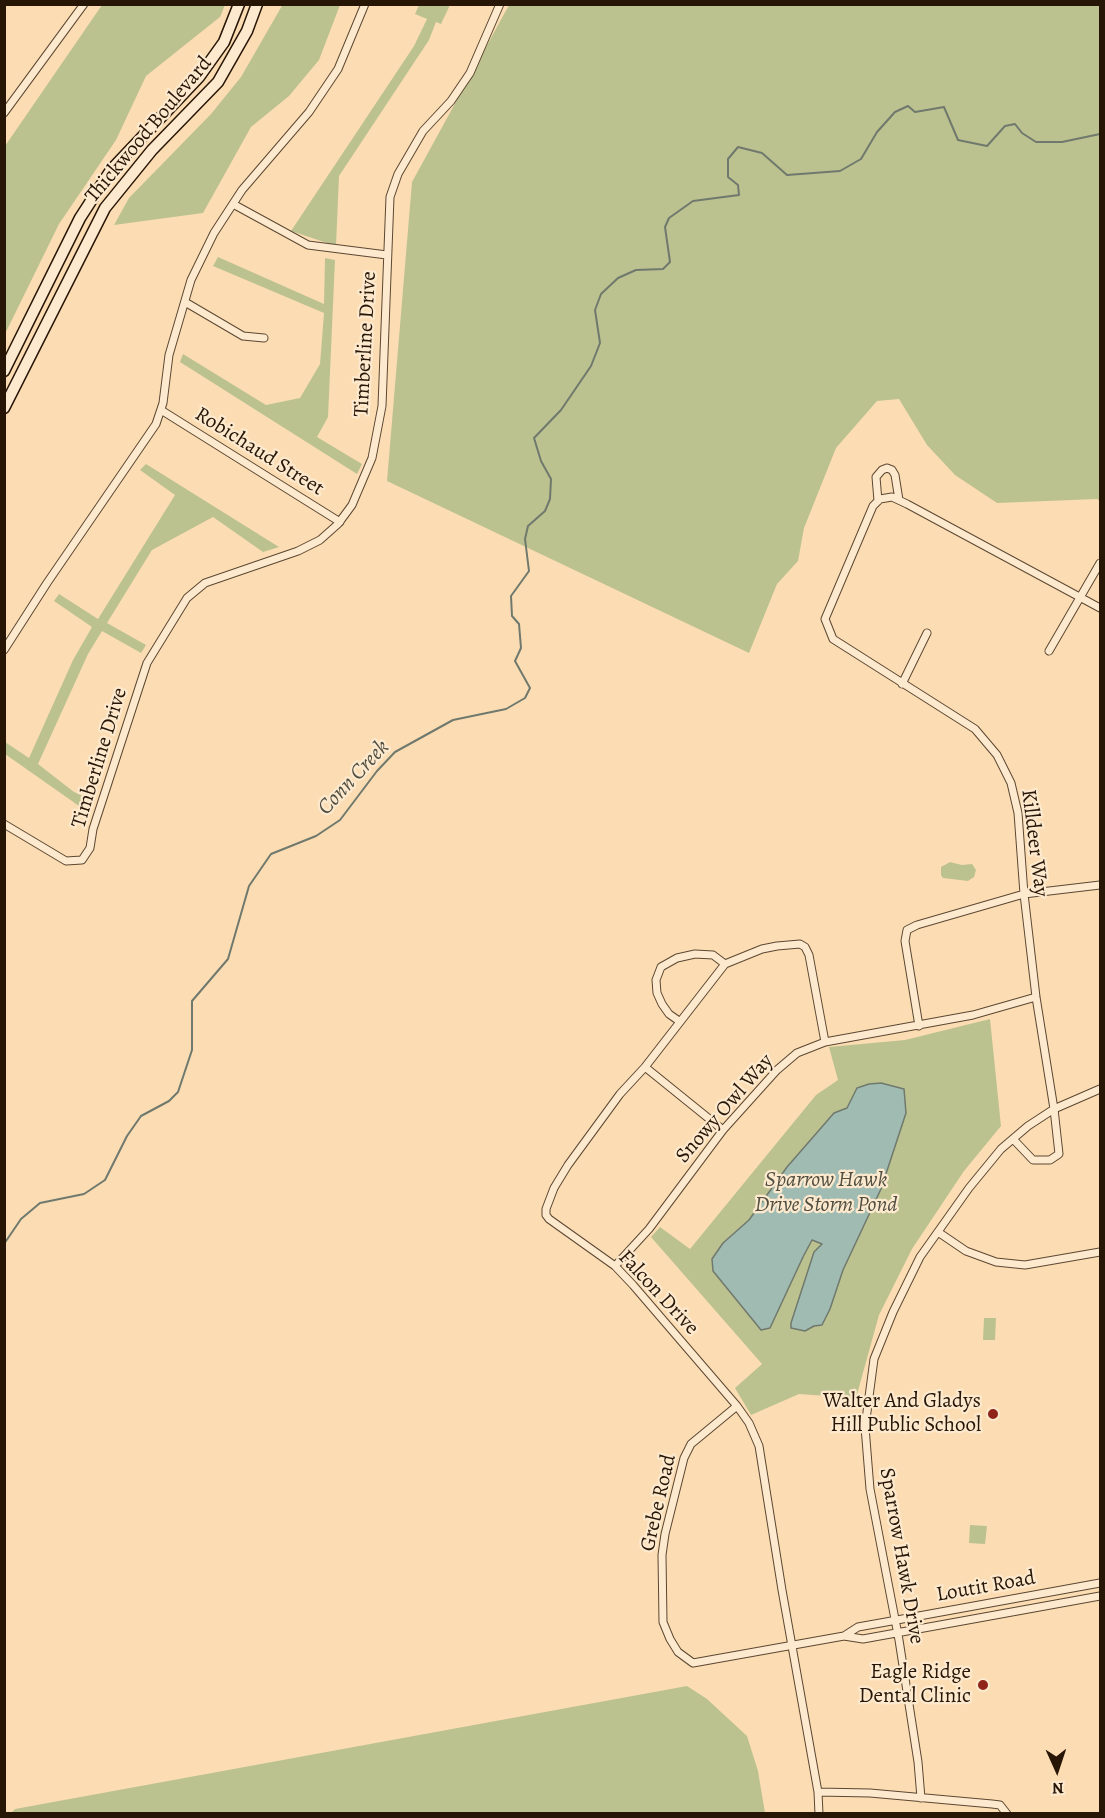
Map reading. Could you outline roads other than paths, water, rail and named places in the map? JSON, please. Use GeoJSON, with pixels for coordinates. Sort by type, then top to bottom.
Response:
{"type":"FeatureCollection","features":[{"type":"Feature","properties":{"kind":"main road","name":"Thickwood Boulevard"},"geometry":{"type":"LineString","coordinates":[[4,371],[80,218],[111,170],[199,78],[224,42],[239,4]]}},
{"type":"Feature","properties":{"kind":"main road","name":"Thickwood Boulevard"},"geometry":{"type":"LineString","coordinates":[[4,408],[105,208],[152,150],[218,82],[247,31],[257,4]]}},
{"type":"Feature","properties":{"kind":"street"},"geometry":{"type":"LineString","coordinates":[[4,113],[84,4]]}},
{"type":"Feature","properties":{"kind":"street"},"geometry":{"type":"LineString","coordinates":[[4,650],[156,424],[161,410],[169,355],[191,280],[214,233],[242,190],[309,112],[338,69],[365,4]]}},
{"type":"Feature","properties":{"kind":"street","name":"Timberline Drive"},"geometry":{"type":"LineString","coordinates":[[4,824],[66,861],[82,861],[90,848],[93,829],[147,663],[186,598],[205,583],[298,551],[320,540],[340,522],[352,505],[372,458],[382,406],[390,197],[398,174],[423,131],[451,101],[470,73],[500,4]]}},
{"type":"Feature","properties":{"kind":"street"},"geometry":{"type":"LineString","coordinates":[[232,204],[308,245],[387,255]]}},
{"type":"Feature","properties":{"kind":"street"},"geometry":{"type":"LineString","coordinates":[[185,302],[243,336],[264,338]]}},
{"type":"Feature","properties":{"kind":"street","name":"Robichaud Street"},"geometry":{"type":"LineString","coordinates":[[161,410],[340,522]]}},
{"type":"Feature","properties":{"kind":"street","name":"Killdeer Way"},"geometry":{"type":"LineString","coordinates":[[899,500],[892,470],[887,468],[882,470],[876,477],[878,501],[873,506],[825,619],[833,639],[975,729],[997,755],[1011,783],[1018,813],[1024,894],[1036,997],[1059,1151],[1054,1158],[1043,1161],[1033,1160],[1013,1139]]}},
{"type":"Feature","properties":{"kind":"street"},"geometry":{"type":"LineString","coordinates":[[878,501],[892,497],[899,500],[1101,608]]}},
{"type":"Feature","properties":{"kind":"street"},"geometry":{"type":"LineString","coordinates":[[1049,651],[1100,562]]}},
{"type":"Feature","properties":{"kind":"street"},"geometry":{"type":"LineString","coordinates":[[902,684],[927,633]]}},
{"type":"Feature","properties":{"kind":"street"},"geometry":{"type":"LineString","coordinates":[[919,1026],[905,941],[907,930],[917,925],[1024,894],[1101,885]]}},
{"type":"Feature","properties":{"kind":"street","name":"Falcon Drive"},"geometry":{"type":"LineString","coordinates":[[819,1814],[818,1792],[791,1647],[759,1446],[749,1423],[737,1406],[615,1266],[549,1220],[546,1209],[554,1188],[568,1165],[620,1094],[645,1067],[725,964],[762,949],[800,944],[805,947],[809,955],[825,1042]]}},
{"type":"Feature","properties":{"kind":"street"},"geometry":{"type":"LineString","coordinates":[[679,1021],[669,1014],[657,993],[656,980],[661,967],[677,958],[695,954],[713,955],[725,964]]}},
{"type":"Feature","properties":{"kind":"street","name":"Snowy Owl Way"},"geometry":{"type":"LineString","coordinates":[[615,1266],[648,1228],[723,1130],[777,1070],[797,1053],[825,1042],[973,1015],[1036,997]]}},
{"type":"Feature","properties":{"kind":"street"},"geometry":{"type":"LineString","coordinates":[[645,1067],[723,1130]]}},
{"type":"Feature","properties":{"kind":"street","name":"Sparrow Hawk Drive"},"geometry":{"type":"LineString","coordinates":[[921,1798],[918,1762],[895,1620],[870,1489],[865,1427],[874,1359],[910,1274],[969,1188],[1001,1149],[1054,1109],[1101,1089]]}},
{"type":"Feature","properties":{"kind":"street"},"geometry":{"type":"LineString","coordinates":[[938,1232],[966,1251],[996,1262],[1025,1265],[1101,1252]]}},
{"type":"Feature","properties":{"kind":"street","name":"Grebe Road"},"geometry":{"type":"LineString","coordinates":[[737,1406],[691,1444],[684,1458],[662,1555],[663,1622],[678,1652],[693,1663],[791,1647]]}},
{"type":"Feature","properties":{"kind":"street","name":"Loutit Road"},"geometry":{"type":"LineString","coordinates":[[844,1636],[858,1627],[1101,1583]]}},
{"type":"Feature","properties":{"kind":"street","name":"Loutit Road"},"geometry":{"type":"LineString","coordinates":[[791,1647],[844,1636],[863,1639],[1101,1596]]}},
{"type":"Feature","properties":{"kind":"street"},"geometry":{"type":"LineString","coordinates":[[818,1792],[992,1804],[1000,1806],[1007,1814]]}},
{"type":"Feature","properties":{"kind":"water","name":"Sparrow Hawk Drive Storm Pond"},"geometry":{"type":"Polygon","coordinates":[[[881,1083],[904,1089],[906,1113],[881,1189],[843,1270],[830,1309],[822,1325],[805,1331],[791,1328],[814,1252],[822,1244],[812,1240],[770,1328],[761,1330],[713,1271],[712,1259],[723,1243],[749,1220],[787,1167],[834,1113],[847,1108],[857,1088],[881,1083]]]}},
{"type":"Feature","properties":{"kind":"waterway","name":"Conn Creek"},"geometry":{"type":"LineString","coordinates":[[4,1244],[21,1219],[40,1203],[84,1194],[105,1180],[127,1136],[141,1116],[169,1101],[178,1092],[192,1050],[192,1001],[228,959],[249,886],[271,854],[316,836],[340,820],[377,771],[395,752],[453,720],[506,709],[525,698],[530,688],[515,661],[521,648],[519,624],[512,616],[511,596],[529,571],[525,539],[528,526],[545,511],[550,499],[551,479],[541,461],[534,438],[561,410],[591,366],[600,343],[595,310],[601,294],[618,278],[636,270],[663,269],[670,262],[665,227],[669,218],[693,201],[739,195],[738,185],[728,177],[728,159],[738,147],[762,153],[787,175],[840,171],[861,159],[877,132],[895,112],[908,106],[915,112],[944,107],[958,140],[987,146],[1005,126],[1015,124],[1022,133],[1036,142],[1062,142],[1100,134]]}},
{"type":"Feature","properties":{"kind":"place","name":"Walter And Gladys Hill Public School"},"geometry":{"type":"Point","coordinates":[993,1414]}},
{"type":"Feature","properties":{"kind":"place","name":"Eagle Ridge Dental Clinic"},"geometry":{"type":"Point","coordinates":[983,1685]}}]}
